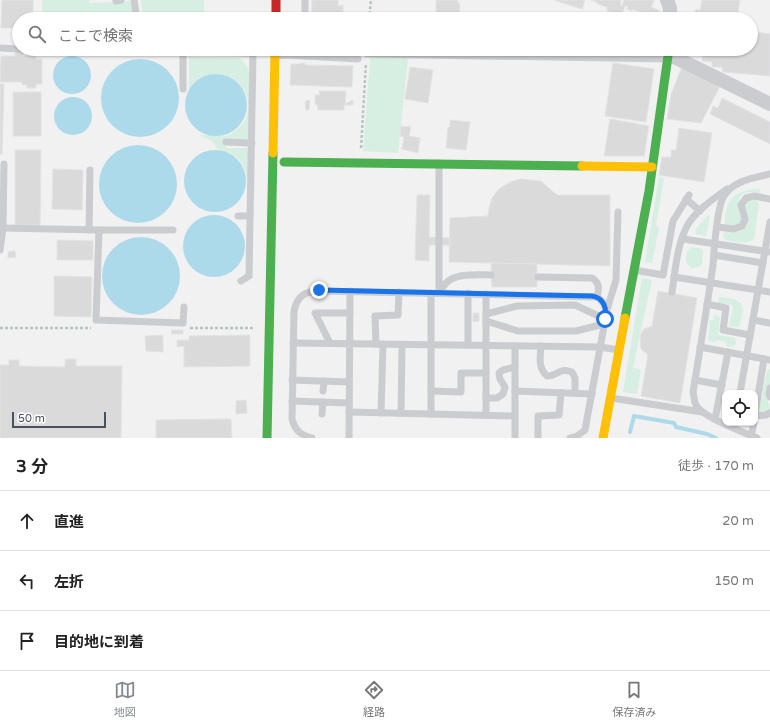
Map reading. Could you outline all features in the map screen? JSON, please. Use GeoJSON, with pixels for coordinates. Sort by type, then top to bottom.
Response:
{"type":"FeatureCollection","features":[{"type":"Feature","properties":{"kind":"street"},"geometry":{"type":"LineString","coordinates":[[276,0],[276,12]]}},
{"type":"Feature","properties":{"kind":"street"},"geometry":{"type":"LineString","coordinates":[[667,0],[670,12]]}},
{"type":"Feature","properties":{"kind":"street"},"geometry":{"type":"LineString","coordinates":[[267,438],[275,56]]}},
{"type":"Feature","properties":{"kind":"street"},"geometry":{"type":"LineString","coordinates":[[603,438],[652,168],[668,56]]}},
{"type":"Feature","properties":{"kind":"street"},"geometry":{"type":"LineString","coordinates":[[672,56],[770,104]]}},
{"type":"Feature","properties":{"kind":"street"},"geometry":{"type":"LineString","coordinates":[[284,162],[439,163],[652,168]]}},
{"type":"Feature","properties":{"kind":"lane"},"geometry":{"type":"LineString","coordinates":[[116,0],[121,0]]}},
{"type":"Feature","properties":{"kind":"lane"},"geometry":{"type":"LineString","coordinates":[[134,0],[136,12]]}},
{"type":"Feature","properties":{"kind":"lane"},"geometry":{"type":"LineString","coordinates":[[305,0],[305,12]]}},
{"type":"Feature","properties":{"kind":"lane"},"geometry":{"type":"LineString","coordinates":[[0,48],[12,49]]}},
{"type":"Feature","properties":{"kind":"lane"},"geometry":{"type":"LineString","coordinates":[[183,56],[184,89]]}},
{"type":"Feature","properties":{"kind":"lane"},"geometry":{"type":"LineString","coordinates":[[241,281],[249,276],[253,56]]}},
{"type":"Feature","properties":{"kind":"lane"},"geometry":{"type":"LineString","coordinates":[[331,56],[358,59]]}},
{"type":"Feature","properties":{"kind":"lane"},"geometry":{"type":"LineString","coordinates":[[226,142],[252,144]]}},
{"type":"Feature","properties":{"kind":"lane"},"geometry":{"type":"LineString","coordinates":[[439,163],[440,293]]}},
{"type":"Feature","properties":{"kind":"lane"},"geometry":{"type":"LineString","coordinates":[[0,250],[3,228],[4,164]]}},
{"type":"Feature","properties":{"kind":"lane"},"geometry":{"type":"LineString","coordinates":[[89,230],[90,170]]}},
{"type":"Feature","properties":{"kind":"lane"},"geometry":{"type":"LineString","coordinates":[[672,292],[682,239],[687,227],[700,211],[716,197],[734,186],[744,181],[770,174]]}},
{"type":"Feature","properties":{"kind":"lane"},"geometry":{"type":"LineString","coordinates":[[702,412],[695,404],[693,392],[720,209],[724,196],[734,186]]}},
{"type":"Feature","properties":{"kind":"lane"},"geometry":{"type":"LineString","coordinates":[[717,227],[734,229],[742,226],[745,219],[741,205],[746,198],[754,196],[770,199]]}},
{"type":"Feature","properties":{"kind":"lane"},"geometry":{"type":"LineString","coordinates":[[634,270],[663,275],[673,221],[687,197],[700,211]]}},
{"type":"Feature","properties":{"kind":"lane"},"geometry":{"type":"LineString","coordinates":[[570,438],[577,436],[585,430],[605,319],[616,280],[618,212]]}},
{"type":"Feature","properties":{"kind":"lane"},"geometry":{"type":"LineString","coordinates":[[238,216],[250,216]]}},
{"type":"Feature","properties":{"kind":"lane"},"geometry":{"type":"LineString","coordinates":[[741,390],[761,272],[768,251],[770,222]]}},
{"type":"Feature","properties":{"kind":"lane"},"geometry":{"type":"LineString","coordinates":[[3,228],[173,230]]}},
{"type":"Feature","properties":{"kind":"lane"},"geometry":{"type":"LineString","coordinates":[[99,230],[96,320],[183,323],[184,307]]}},
{"type":"Feature","properties":{"kind":"lane"},"geometry":{"type":"LineString","coordinates":[[682,239],[768,251]]}},
{"type":"Feature","properties":{"kind":"lane"},"geometry":{"type":"LineString","coordinates":[[714,255],[763,263]]}},
{"type":"Feature","properties":{"kind":"lane"},"geometry":{"type":"LineString","coordinates":[[761,272],[770,273]]}},
{"type":"Feature","properties":{"kind":"lane"},"geometry":{"type":"LineString","coordinates":[[440,293],[442,287],[449,279],[474,275],[491,275]]}},
{"type":"Feature","properties":{"kind":"lane"},"geometry":{"type":"LineString","coordinates":[[538,277],[592,278],[596,280],[599,289],[596,297]]}},
{"type":"Feature","properties":{"kind":"lane"},"geometry":{"type":"LineString","coordinates":[[674,278],[770,292]]}},
{"type":"Feature","properties":{"kind":"lane"},"geometry":{"type":"LineString","coordinates":[[312,438],[300,433],[294,428],[292,419],[292,380],[294,311],[296,302],[301,297],[312,291],[468,293],[596,297],[600,299],[605,306],[605,319]]}},
{"type":"Feature","properties":{"kind":"lane"},"geometry":{"type":"LineString","coordinates":[[349,438],[350,291]]}},
{"type":"Feature","properties":{"kind":"lane"},"geometry":{"type":"LineString","coordinates":[[382,413],[379,344],[375,316],[398,315],[399,292]]}},
{"type":"Feature","properties":{"kind":"lane"},"geometry":{"type":"LineString","coordinates":[[431,293],[431,414]]}},
{"type":"Feature","properties":{"kind":"lane"},"geometry":{"type":"LineString","coordinates":[[468,293],[468,345]]}},
{"type":"Feature","properties":{"kind":"lane"},"geometry":{"type":"LineString","coordinates":[[486,294],[486,415]]}},
{"type":"Feature","properties":{"kind":"lane"},"geometry":{"type":"LineString","coordinates":[[707,304],[726,308],[723,330],[750,335]]}},
{"type":"Feature","properties":{"kind":"lane"},"geometry":{"type":"LineString","coordinates":[[486,317],[517,306],[575,305],[605,319]]}},
{"type":"Feature","properties":{"kind":"lane"},"geometry":{"type":"LineString","coordinates":[[330,343],[315,313],[350,313]]}},
{"type":"Feature","properties":{"kind":"lane"},"geometry":{"type":"LineString","coordinates":[[486,317],[518,331],[576,331],[605,319]]}},
{"type":"Feature","properties":{"kind":"lane"},"geometry":{"type":"LineString","coordinates":[[753,320],[770,323]]}},
{"type":"Feature","properties":{"kind":"lane"},"geometry":{"type":"LineString","coordinates":[[293,343],[600,347],[620,350]]}},
{"type":"Feature","properties":{"kind":"lane"},"geometry":{"type":"LineString","coordinates":[[401,413],[402,344]]}},
{"type":"Feature","properties":{"kind":"lane"},"geometry":{"type":"LineString","coordinates":[[515,438],[514,416],[516,346]]}},
{"type":"Feature","properties":{"kind":"lane"},"geometry":{"type":"LineString","coordinates":[[541,346],[540,365],[542,372],[547,376],[552,376],[560,370],[572,372],[575,378],[575,393]]}},
{"type":"Feature","properties":{"kind":"lane"},"geometry":{"type":"LineString","coordinates":[[700,347],[767,360],[758,401]]}},
{"type":"Feature","properties":{"kind":"lane"},"geometry":{"type":"LineString","coordinates":[[715,419],[728,352]]}},
{"type":"Feature","properties":{"kind":"lane"},"geometry":{"type":"LineString","coordinates":[[486,398],[497,398],[503,394],[505,387],[500,379],[499,373],[503,370],[515,367]]}},
{"type":"Feature","properties":{"kind":"lane"},"geometry":{"type":"LineString","coordinates":[[431,391],[460,392],[461,373],[486,373]]}},
{"type":"Feature","properties":{"kind":"lane"},"geometry":{"type":"LineString","coordinates":[[292,380],[349,382]]}},
{"type":"Feature","properties":{"kind":"lane"},"geometry":{"type":"LineString","coordinates":[[695,380],[722,385]]}},
{"type":"Feature","properties":{"kind":"lane"},"geometry":{"type":"LineString","coordinates":[[323,391],[324,381]]}},
{"type":"Feature","properties":{"kind":"lane"},"geometry":{"type":"LineString","coordinates":[[770,388],[768,394],[770,397]]}},
{"type":"Feature","properties":{"kind":"lane"},"geometry":{"type":"LineString","coordinates":[[515,391],[592,394]]}},
{"type":"Feature","properties":{"kind":"lane"},"geometry":{"type":"LineString","coordinates":[[538,438],[538,416],[559,415],[561,392]]}},
{"type":"Feature","properties":{"kind":"lane"},"geometry":{"type":"LineString","coordinates":[[611,398],[702,412],[722,421]]}},
{"type":"Feature","properties":{"kind":"lane"},"geometry":{"type":"LineString","coordinates":[[292,401],[349,403]]}},
{"type":"Feature","properties":{"kind":"lane"},"geometry":{"type":"LineString","coordinates":[[322,414],[323,402]]}},
{"type":"Feature","properties":{"kind":"lane"},"geometry":{"type":"LineString","coordinates":[[349,412],[514,416]]}},
{"type":"Feature","properties":{"kind":"lane"},"geometry":{"type":"LineString","coordinates":[[758,415],[766,415],[770,413]]}},
{"type":"Feature","properties":{"kind":"lane"},"geometry":{"type":"LineString","coordinates":[[735,426],[754,437]]}},
{"type":"Feature","properties":{"kind":"lane"},"geometry":{"type":"LineString","coordinates":[[754,426],[754,437]]}},
{"type":"Feature","properties":{"kind":"path"},"geometry":{"type":"LineString","coordinates":[[370,12],[371,0]]}},
{"type":"Feature","properties":{"kind":"path"},"geometry":{"type":"LineString","coordinates":[[360,162],[367,56]]}},
{"type":"Feature","properties":{"kind":"green space"},"geometry":{"type":"Polygon","coordinates":[[[42,0],[89,0],[90,3],[132,1],[133,12],[42,12],[42,0]]]}},
{"type":"Feature","properties":{"kind":"green space"},"geometry":{"type":"Polygon","coordinates":[[[141,0],[204,0],[204,12],[142,12],[141,0]]]}},
{"type":"Feature","properties":{"kind":"green space"},"geometry":{"type":"Polygon","coordinates":[[[189,57],[239,58],[249,70],[249,139],[225,140],[226,148],[249,148],[248,185],[243,165],[236,157],[217,149],[210,140],[199,136],[224,136],[232,133],[244,122],[248,109],[247,96],[240,84],[230,77],[217,74],[203,78],[189,90],[189,57]]]}},
{"type":"Feature","properties":{"kind":"green space"},"geometry":{"type":"Polygon","coordinates":[[[370,58],[408,58],[398,153],[363,151],[370,58]]]}},
{"type":"Feature","properties":{"kind":"green space"},"geometry":{"type":"Polygon","coordinates":[[[659,177],[664,178],[656,225],[659,228],[652,263],[645,262],[659,177]]]}},
{"type":"Feature","properties":{"kind":"green space"},"geometry":{"type":"Polygon","coordinates":[[[760,189],[761,193],[746,193],[742,195],[738,202],[741,219],[738,225],[728,226],[725,224],[726,210],[731,199],[746,190],[760,189]]]}},
{"type":"Feature","properties":{"kind":"green space"},"geometry":{"type":"Polygon","coordinates":[[[755,199],[759,204],[754,239],[747,242],[735,242],[724,239],[723,234],[725,232],[738,232],[745,227],[746,222],[744,206],[746,200],[755,199]]]}},
{"type":"Feature","properties":{"kind":"green space"},"geometry":{"type":"Polygon","coordinates":[[[708,215],[710,217],[706,236],[696,234],[695,230],[708,215]]]}},
{"type":"Feature","properties":{"kind":"green space"},"geometry":{"type":"Polygon","coordinates":[[[691,247],[703,250],[702,264],[699,267],[692,268],[687,264],[686,255],[691,247]]]}},
{"type":"Feature","properties":{"kind":"green space"},"geometry":{"type":"Polygon","coordinates":[[[642,278],[652,280],[633,367],[641,370],[637,394],[623,392],[642,278]]]}},
{"type":"Feature","properties":{"kind":"green space"},"geometry":{"type":"Polygon","coordinates":[[[719,297],[734,299],[741,303],[743,310],[739,327],[729,326],[733,305],[718,303],[719,297]]]}},
{"type":"Feature","properties":{"kind":"green space"},"geometry":{"type":"Polygon","coordinates":[[[714,315],[720,317],[718,335],[735,338],[736,343],[734,346],[727,347],[725,341],[708,341],[710,320],[713,320],[714,315]]]}},
{"type":"Feature","properties":{"kind":"green space"},"geometry":{"type":"Polygon","coordinates":[[[770,369],[770,384],[767,387],[766,393],[770,410],[758,414],[767,371],[770,369]]]}},
{"type":"Feature","properties":{"kind":"water"},"geometry":{"type":"Polygon","coordinates":[[[68,56],[76,56],[86,61],[90,68],[90,82],[86,89],[76,94],[68,94],[58,89],[56,86],[53,79],[53,71],[58,61],[61,59],[68,56]]]}},
{"type":"Feature","properties":{"kind":"water"},"geometry":{"type":"Polygon","coordinates":[[[140,59],[155,62],[167,71],[176,83],[179,98],[176,113],[167,125],[155,134],[140,137],[125,134],[113,125],[104,113],[101,98],[104,83],[113,71],[125,62],[140,59]]]}},
{"type":"Feature","properties":{"kind":"water"},"geometry":{"type":"Polygon","coordinates":[[[216,74],[228,77],[238,83],[244,93],[247,105],[244,117],[238,127],[228,133],[216,136],[204,133],[194,127],[188,117],[185,105],[188,93],[194,83],[204,77],[216,74]]]}},
{"type":"Feature","properties":{"kind":"water"},"geometry":{"type":"Polygon","coordinates":[[[69,97],[77,97],[87,102],[91,109],[91,123],[87,130],[77,135],[69,135],[59,130],[57,127],[54,120],[54,112],[59,102],[62,100],[69,97]]]}},
{"type":"Feature","properties":{"kind":"water"},"geometry":{"type":"Polygon","coordinates":[[[138,145],[153,148],[165,157],[174,169],[177,184],[174,199],[165,211],[153,220],[138,223],[123,220],[111,211],[102,199],[99,184],[102,169],[111,157],[123,148],[138,145]]]}},
{"type":"Feature","properties":{"kind":"water"},"geometry":{"type":"Polygon","coordinates":[[[215,150],[227,153],[237,159],[243,169],[246,181],[243,193],[237,203],[227,209],[215,212],[203,209],[193,203],[187,193],[184,181],[187,169],[193,159],[203,153],[215,150]]]}},
{"type":"Feature","properties":{"kind":"water"},"geometry":{"type":"Polygon","coordinates":[[[214,215],[226,218],[236,224],[242,234],[245,246],[242,258],[236,268],[226,274],[214,277],[202,274],[192,268],[186,258],[183,246],[186,234],[192,224],[202,218],[214,215]]]}},
{"type":"Feature","properties":{"kind":"water"},"geometry":{"type":"Polygon","coordinates":[[[141,237],[156,240],[168,249],[177,261],[180,276],[177,291],[168,303],[156,312],[141,315],[126,312],[114,303],[105,291],[102,276],[105,261],[114,249],[126,240],[141,237]]]}},
{"type":"Feature","properties":{"kind":"building"},"geometry":{"type":"Polygon","coordinates":[[[2,0],[33,0],[33,12],[12,12],[12,28],[1,28],[2,0]]]}},
{"type":"Feature","properties":{"kind":"building"},"geometry":{"type":"Polygon","coordinates":[[[312,0],[338,0],[338,6],[343,5],[343,12],[311,12],[312,0]]]}},
{"type":"Feature","properties":{"kind":"building"},"geometry":{"type":"Polygon","coordinates":[[[436,0],[457,0],[460,5],[459,12],[436,12],[436,0]]]}},
{"type":"Feature","properties":{"kind":"building"},"geometry":{"type":"Polygon","coordinates":[[[554,0],[585,0],[582,9],[554,0]]]}},
{"type":"Feature","properties":{"kind":"building"},"geometry":{"type":"Polygon","coordinates":[[[591,0],[621,0],[620,5],[625,6],[623,12],[610,12],[607,11],[607,7],[591,0]]]}},
{"type":"Feature","properties":{"kind":"building"},"geometry":{"type":"Polygon","coordinates":[[[624,0],[654,0],[651,7],[660,11],[640,12],[632,9],[632,11],[627,9],[628,7],[622,5],[624,0]]]}},
{"type":"Feature","properties":{"kind":"building"},"geometry":{"type":"Polygon","coordinates":[[[702,0],[740,0],[738,12],[695,12],[696,9],[700,10],[702,0]]]}},
{"type":"Feature","properties":{"kind":"building"},"geometry":{"type":"Polygon","coordinates":[[[758,32],[770,34],[770,76],[723,72],[722,67],[712,67],[712,62],[702,61],[702,56],[758,56],[758,32]]]}},
{"type":"Feature","properties":{"kind":"building"},"geometry":{"type":"Polygon","coordinates":[[[1,56],[36,56],[36,59],[42,59],[42,84],[36,84],[36,88],[27,88],[27,85],[22,85],[22,82],[0,82],[1,56]]]}},
{"type":"Feature","properties":{"kind":"building"},"geometry":{"type":"Polygon","coordinates":[[[305,63],[305,65],[353,66],[352,87],[290,85],[291,64],[305,63]]]}},
{"type":"Feature","properties":{"kind":"building"},"geometry":{"type":"Polygon","coordinates":[[[613,63],[654,69],[646,122],[605,116],[613,63]]]}},
{"type":"Feature","properties":{"kind":"building"},"geometry":{"type":"Polygon","coordinates":[[[682,66],[720,86],[701,123],[667,119],[671,95],[682,66]]]}},
{"type":"Feature","properties":{"kind":"building"},"geometry":{"type":"Polygon","coordinates":[[[410,67],[433,70],[428,103],[405,99],[410,67]]]}},
{"type":"Feature","properties":{"kind":"building"},"geometry":{"type":"Polygon","coordinates":[[[0,84],[4,84],[2,154],[0,154],[0,84]]]}},
{"type":"Feature","properties":{"kind":"building"},"geometry":{"type":"Polygon","coordinates":[[[319,91],[346,91],[345,104],[353,100],[353,105],[344,105],[344,110],[318,110],[317,104],[315,105],[315,95],[320,95],[319,91]]]}},
{"type":"Feature","properties":{"kind":"building"},"geometry":{"type":"Polygon","coordinates":[[[13,92],[41,92],[41,136],[13,136],[13,92]]]}},
{"type":"Feature","properties":{"kind":"building"},"geometry":{"type":"Polygon","coordinates":[[[722,98],[770,122],[770,144],[710,114],[713,106],[718,108],[722,98]]]}},
{"type":"Feature","properties":{"kind":"building"},"geometry":{"type":"Polygon","coordinates":[[[310,100],[309,110],[306,110],[305,101],[310,100]]]}},
{"type":"Feature","properties":{"kind":"building"},"geometry":{"type":"Polygon","coordinates":[[[610,119],[649,126],[644,156],[604,156],[610,119]]]}},
{"type":"Feature","properties":{"kind":"building"},"geometry":{"type":"Polygon","coordinates":[[[450,120],[470,122],[466,150],[446,148],[450,120]]]}},
{"type":"Feature","properties":{"kind":"building"},"geometry":{"type":"Polygon","coordinates":[[[401,126],[411,127],[409,136],[420,138],[418,153],[402,149],[404,137],[400,136],[401,126]]]}},
{"type":"Feature","properties":{"kind":"building"},"geometry":{"type":"Polygon","coordinates":[[[679,128],[712,133],[704,182],[659,175],[662,157],[671,157],[671,150],[676,150],[679,128]]]}},
{"type":"Feature","properties":{"kind":"building"},"geometry":{"type":"Polygon","coordinates":[[[15,150],[41,150],[40,225],[15,225],[15,150]]]}},
{"type":"Feature","properties":{"kind":"building"},"geometry":{"type":"Polygon","coordinates":[[[53,169],[83,170],[82,210],[52,209],[53,169]]]}},
{"type":"Feature","properties":{"kind":"building"},"geometry":{"type":"Polygon","coordinates":[[[521,179],[541,181],[557,195],[610,195],[610,266],[449,262],[450,218],[488,216],[492,198],[499,189],[510,182],[521,179]]]}},
{"type":"Feature","properties":{"kind":"building"},"geometry":{"type":"Polygon","coordinates":[[[417,195],[430,195],[429,237],[450,238],[450,245],[429,245],[429,261],[415,260],[417,195]]]}},
{"type":"Feature","properties":{"kind":"building"},"geometry":{"type":"Polygon","coordinates":[[[57,240],[93,241],[93,260],[57,260],[57,240]]]}},
{"type":"Feature","properties":{"kind":"building"},"geometry":{"type":"Polygon","coordinates":[[[15,251],[16,257],[8,258],[8,252],[15,251]]]}},
{"type":"Feature","properties":{"kind":"building"},"geometry":{"type":"Polygon","coordinates":[[[491,263],[537,264],[537,287],[492,287],[491,263]]]}},
{"type":"Feature","properties":{"kind":"building"},"geometry":{"type":"Polygon","coordinates":[[[54,276],[92,277],[91,317],[54,316],[54,276]]]}},
{"type":"Feature","properties":{"kind":"building"},"geometry":{"type":"Polygon","coordinates":[[[658,291],[697,298],[680,403],[641,396],[648,355],[641,349],[640,339],[644,329],[652,326],[658,291]]]}},
{"type":"Feature","properties":{"kind":"building"},"geometry":{"type":"Polygon","coordinates":[[[473,313],[479,313],[479,321],[473,322],[473,313]]]}},
{"type":"Feature","properties":{"kind":"building"},"geometry":{"type":"Polygon","coordinates":[[[171,330],[183,330],[183,334],[172,334],[171,330]]]}},
{"type":"Feature","properties":{"kind":"building"},"geometry":{"type":"Polygon","coordinates":[[[163,335],[163,352],[146,351],[145,336],[163,335]]]}},
{"type":"Feature","properties":{"kind":"building"},"geometry":{"type":"Polygon","coordinates":[[[250,335],[250,366],[184,367],[184,346],[177,347],[177,340],[189,340],[189,336],[250,335]]]}},
{"type":"Feature","properties":{"kind":"building"},"geometry":{"type":"Polygon","coordinates":[[[65,359],[76,359],[76,366],[122,366],[121,438],[0,438],[0,365],[9,365],[9,360],[19,360],[19,366],[65,367],[65,359]]]}},
{"type":"Feature","properties":{"kind":"building"},"geometry":{"type":"Polygon","coordinates":[[[246,400],[247,413],[236,414],[236,401],[246,400]]]}},
{"type":"Feature","properties":{"kind":"building"},"geometry":{"type":"Polygon","coordinates":[[[231,419],[232,438],[156,438],[156,420],[231,419]]]}},
{"type":"Feature","properties":{"kind":"waterway"},"geometry":{"type":"LineString","coordinates":[[630,432],[634,416],[674,423],[676,427],[707,434],[716,438]]}},
{"type":"Feature","properties":{"kind":"traffic: fast"},"geometry":{"type":"LineString","coordinates":[[625,318],[649,191],[668,56]]}},
{"type":"Feature","properties":{"kind":"traffic: fast"},"geometry":{"type":"LineString","coordinates":[[267,438],[273,153]]}},
{"type":"Feature","properties":{"kind":"traffic: fast"},"geometry":{"type":"LineString","coordinates":[[284,162],[582,166]]}},
{"type":"Feature","properties":{"kind":"traffic: slow"},"geometry":{"type":"LineString","coordinates":[[273,153],[275,56]]}},
{"type":"Feature","properties":{"kind":"traffic: slow"},"geometry":{"type":"LineString","coordinates":[[582,166],[652,167]]}},
{"type":"Feature","properties":{"kind":"traffic: slow"},"geometry":{"type":"LineString","coordinates":[[603,438],[625,318]]}},
{"type":"Feature","properties":{"kind":"traffic: jam"},"geometry":{"type":"LineString","coordinates":[[276,0],[276,12]]}},
{"type":"Feature","properties":{"kind":"route"},"geometry":{"type":"LineString","coordinates":[[319,290],[592,296],[603,302],[606,310],[605,319]]}}]}
